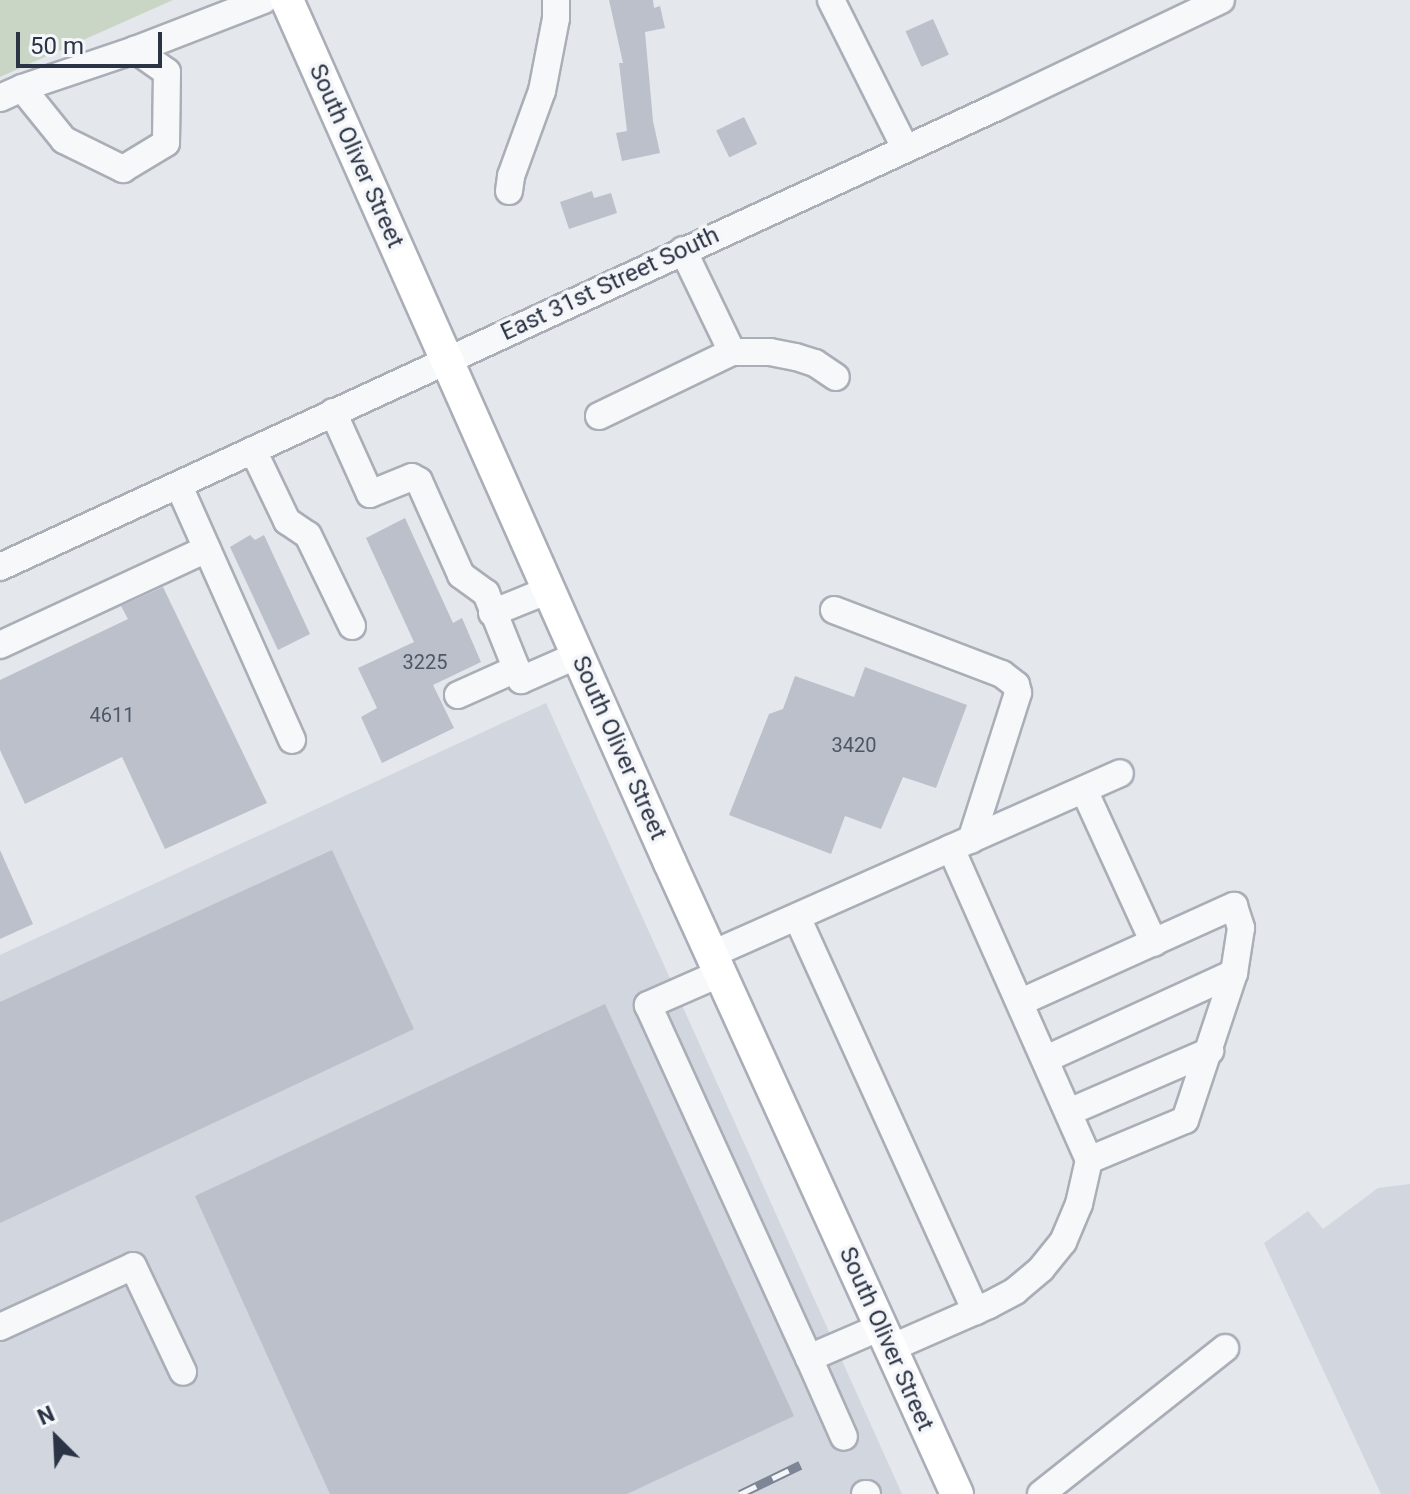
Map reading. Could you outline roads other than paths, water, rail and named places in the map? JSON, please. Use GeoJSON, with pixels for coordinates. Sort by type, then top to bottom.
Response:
{"type":"FeatureCollection","features":[{"type":"Feature","properties":{"kind":"main road","name":"South Oliver Street"},"geometry":{"type":"LineString","coordinates":[[287,0],[578,655],[957,1494]]}},
{"type":"Feature","properties":{"kind":"street"},"geometry":{"type":"LineString","coordinates":[[135,50],[167,72],[166,143],[123,169],[64,140],[11,93],[135,50],[264,0]]}},
{"type":"Feature","properties":{"kind":"street"},"geometry":{"type":"LineString","coordinates":[[509,191],[511,176],[542,91],[556,18],[556,0]]}},
{"type":"Feature","properties":{"kind":"street"},"geometry":{"type":"LineString","coordinates":[[831,0],[905,148]]}},
{"type":"Feature","properties":{"kind":"street","name":"East 31st Street South"},"geometry":{"type":"LineString","coordinates":[[0,567],[905,148],[1166,12],[1221,0]]}},
{"type":"Feature","properties":{"kind":"street"},"geometry":{"type":"LineString","coordinates":[[683,250],[732,352]]}},
{"type":"Feature","properties":{"kind":"street"},"geometry":{"type":"LineString","coordinates":[[599,416],[732,352],[761,351],[796,357],[815,363],[836,377]]}},
{"type":"Feature","properties":{"kind":"street"},"geometry":{"type":"LineString","coordinates":[[333,412],[370,494],[412,477],[419,481],[461,575],[486,593],[521,680],[578,655]]}},
{"type":"Feature","properties":{"kind":"street"},"geometry":{"type":"LineString","coordinates":[[253,450],[287,521],[308,535],[352,626]]}},
{"type":"Feature","properties":{"kind":"street"},"geometry":{"type":"LineString","coordinates":[[179,486],[292,740]]}},
{"type":"Feature","properties":{"kind":"street"},"geometry":{"type":"LineString","coordinates":[[0,645],[207,549]]}},
{"type":"Feature","properties":{"kind":"street"},"geometry":{"type":"LineString","coordinates":[[492,613],[549,590]]}},
{"type":"Feature","properties":{"kind":"street"},"geometry":{"type":"LineString","coordinates":[[809,1358],[976,1311],[1015,1291],[1041,1269],[1063,1242],[1079,1204],[1089,1160],[1021,1002],[961,844],[1018,693],[1016,685],[1002,674],[834,610]]}},
{"type":"Feature","properties":{"kind":"street"},"geometry":{"type":"LineString","coordinates":[[458,695],[516,669]]}},
{"type":"Feature","properties":{"kind":"street"},"geometry":{"type":"LineString","coordinates":[[844,1437],[648,1005],[797,917],[1120,773]]}},
{"type":"Feature","properties":{"kind":"street"},"geometry":{"type":"LineString","coordinates":[[1084,790],[1154,943]]}},
{"type":"Feature","properties":{"kind":"street"},"geometry":{"type":"LineString","coordinates":[[1021,1002],[1234,906],[1241,928],[1234,973],[1185,1120],[1089,1160]]}},
{"type":"Feature","properties":{"kind":"street"},"geometry":{"type":"LineString","coordinates":[[797,917],[976,1311]]}},
{"type":"Feature","properties":{"kind":"street"},"geometry":{"type":"LineString","coordinates":[[1046,1059],[1234,973]]}},
{"type":"Feature","properties":{"kind":"street"},"geometry":{"type":"LineString","coordinates":[[1069,1112],[1210,1051]]}},
{"type":"Feature","properties":{"kind":"street"},"geometry":{"type":"LineString","coordinates":[[0,1327],[133,1266],[183,1372]]}},
{"type":"Feature","properties":{"kind":"street"},"geometry":{"type":"LineString","coordinates":[[1041,1494],[1225,1348]]}},
{"type":"Feature","properties":{"kind":"railway"},"geometry":{"type":"LineString","coordinates":[[740,1494],[800,1465]]}}]}
